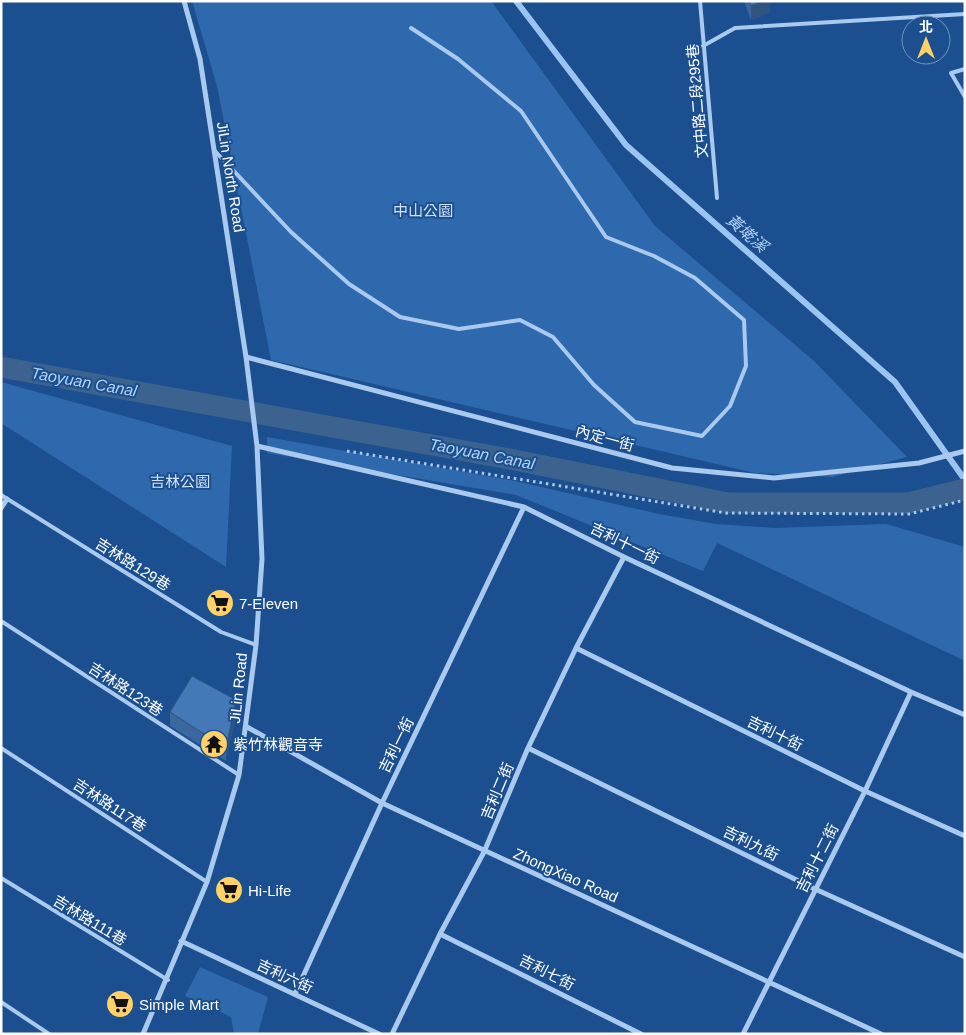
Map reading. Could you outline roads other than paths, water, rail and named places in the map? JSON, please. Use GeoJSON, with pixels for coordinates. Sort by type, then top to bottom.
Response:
{"type":"FeatureCollection","features":[{"type":"Feature","properties":{"kind":"street","name":"JiLin North Road"},"geometry":{"type":"LineString","coordinates":[[184,1],[200,60],[246,357]]}},
{"type":"Feature","properties":{"kind":"street","name":"JiLin Road"},"geometry":{"type":"LineString","coordinates":[[143,1034],[168,980],[181,941],[207,882],[240,775],[256,644],[262,559],[257,446],[246,357]]}},
{"type":"Feature","properties":{"kind":"street","name":"內定一街"},"geometry":{"type":"LineString","coordinates":[[246,357],[672,468],[774,478],[919,463],[965,451]]}},
{"type":"Feature","properties":{"kind":"street","name":"吉利十一街"},"geometry":{"type":"LineString","coordinates":[[257,446],[524,507],[624,557],[911,692],[965,715]]}},
{"type":"Feature","properties":{"kind":"street"},"geometry":{"type":"LineString","coordinates":[[1,508],[7,499]]}},
{"type":"Feature","properties":{"kind":"street","name":"吉利一街"},"geometry":{"type":"LineString","coordinates":[[295,994],[382,803],[524,507]]}},
{"type":"Feature","properties":{"kind":"street","name":"吉利二街"},"geometry":{"type":"LineString","coordinates":[[392,1034],[440,934],[484,852],[528,748],[576,648],[624,557]]}},
{"type":"Feature","properties":{"kind":"street","name":"吉利十街"},"geometry":{"type":"LineString","coordinates":[[576,648],[865,791],[965,836]]}},
{"type":"Feature","properties":{"kind":"street","name":"吉利十二街"},"geometry":{"type":"LineString","coordinates":[[743,1034],[865,791],[911,692]]}},
{"type":"Feature","properties":{"kind":"street","name":"ZhongXiao Road"},"geometry":{"type":"LineString","coordinates":[[247,726],[382,803],[484,852],[881,1034]]}},
{"type":"Feature","properties":{"kind":"street","name":"吉利九街"},"geometry":{"type":"LineString","coordinates":[[528,748],[815,889],[965,957]]}},
{"type":"Feature","properties":{"kind":"street","name":"吉利七街"},"geometry":{"type":"LineString","coordinates":[[440,934],[642,1034]]}},
{"type":"Feature","properties":{"kind":"street","name":"吉利六街"},"geometry":{"type":"LineString","coordinates":[[181,941],[379,1034]]}},
{"type":"Feature","properties":{"kind":"lane","name":"文中路二段295巷"},"geometry":{"type":"LineString","coordinates":[[700,1],[717,198]]}},
{"type":"Feature","properties":{"kind":"lane"},"geometry":{"type":"LineString","coordinates":[[703,46],[735,28],[965,14]]}},
{"type":"Feature","properties":{"kind":"lane"},"geometry":{"type":"LineString","coordinates":[[215,151],[305,245],[349,284],[400,316],[459,329],[520,320],[553,337],[594,385],[635,422],[702,436],[730,406],[746,366],[744,320],[695,278],[654,256],[606,237],[521,111],[458,59],[411,28]]}},
{"type":"Feature","properties":{"kind":"lane"},"geometry":{"type":"LineString","coordinates":[[965,69],[951,73],[965,97]]}},
{"type":"Feature","properties":{"kind":"lane","name":"吉林路129巷"},"geometry":{"type":"LineString","coordinates":[[1,495],[220,632],[256,644]]}},
{"type":"Feature","properties":{"kind":"lane","name":"吉林路123巷"},"geometry":{"type":"LineString","coordinates":[[1,621],[240,775]]}},
{"type":"Feature","properties":{"kind":"lane","name":"吉林路117巷"},"geometry":{"type":"LineString","coordinates":[[1,748],[207,882]]}},
{"type":"Feature","properties":{"kind":"lane","name":"吉林路111巷"},"geometry":{"type":"LineString","coordinates":[[1,878],[168,980]]}},
{"type":"Feature","properties":{"kind":"lane"},"geometry":{"type":"LineString","coordinates":[[1,1002],[49,1034]]}},
{"type":"Feature","properties":{"kind":"waterway","name":"黃墘溪"},"geometry":{"type":"LineString","coordinates":[[516,1],[626,145],[895,382],[965,480]]}},
{"type":"Feature","properties":{"kind":"waterway","name":"Taoyuan Canal"},"geometry":{"type":"LineString","coordinates":[[1,367],[515,460],[728,503],[908,503],[965,489]]}},
{"type":"Feature","properties":{"kind":"place","name":"7-Eleven"},"geometry":{"type":"Point","coordinates":[220,603]}},
{"type":"Feature","properties":{"kind":"place","name":"紫竹林觀音寺"},"geometry":{"type":"Point","coordinates":[214,744]}},
{"type":"Feature","properties":{"kind":"place","name":"Hi-Life"},"geometry":{"type":"Point","coordinates":[229,890]}},
{"type":"Feature","properties":{"kind":"place","name":"Simple Mart"},"geometry":{"type":"Point","coordinates":[120,1004]}},
{"type":"Feature","properties":{"kind":"park label","name":"中山公園"},"geometry":{"type":"Point","coordinates":[423,210]}},
{"type":"Feature","properties":{"kind":"park label","name":"吉林公園"},"geometry":{"type":"Point","coordinates":[180,481]}}]}
